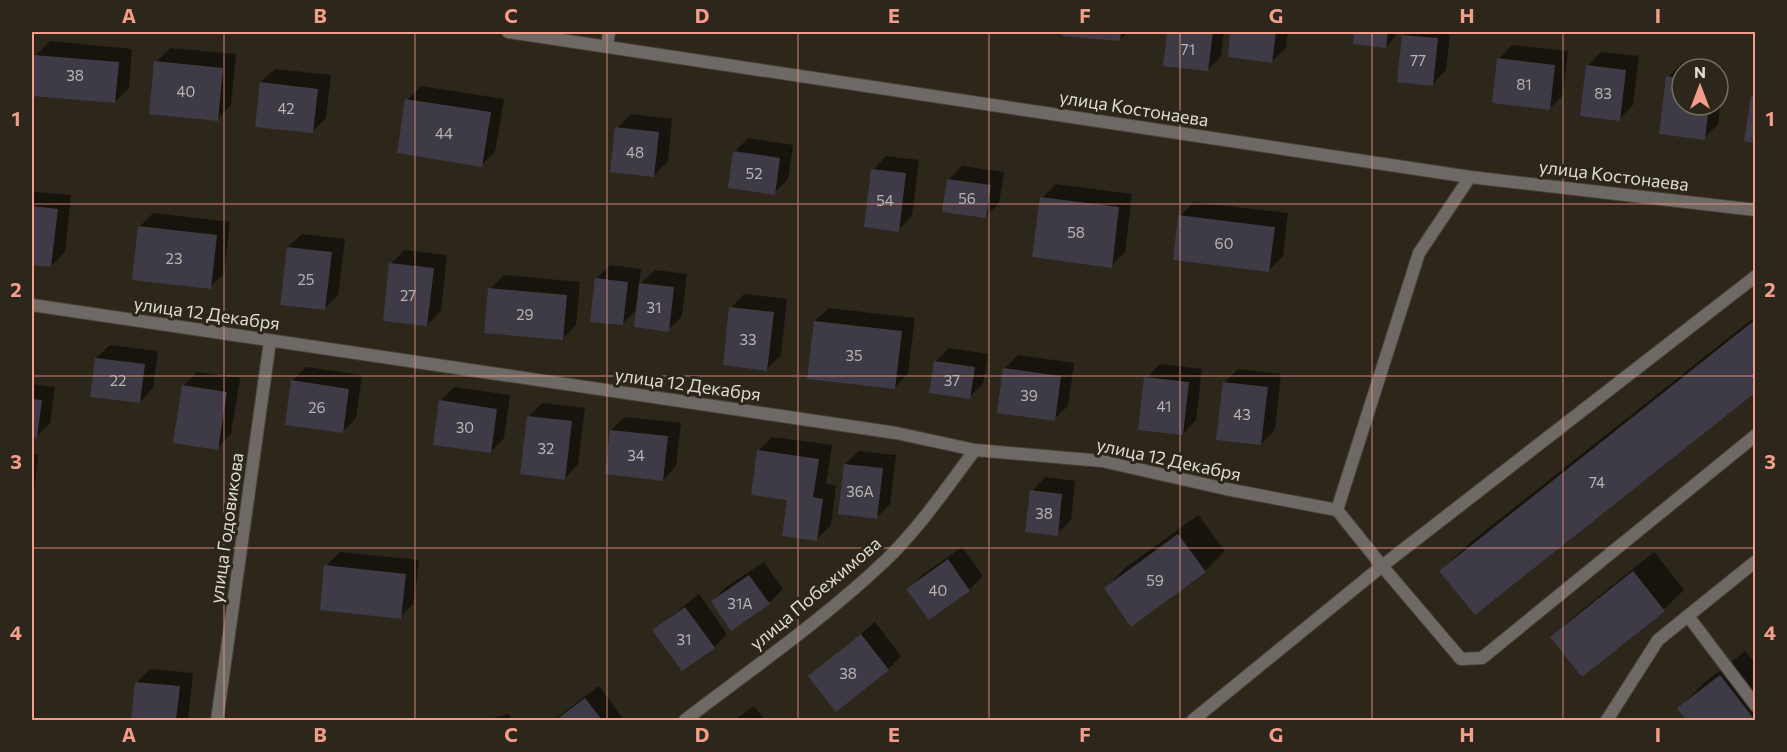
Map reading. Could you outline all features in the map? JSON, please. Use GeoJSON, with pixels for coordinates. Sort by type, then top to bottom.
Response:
{"type":"FeatureCollection","features":[{"type":"Feature","properties":{"kind":"street","name":"улица Костонаева"},"geometry":{"type":"LineString","coordinates":[[508,32],[1470,177],[1755,210]]}},
{"type":"Feature","properties":{"kind":"street"},"geometry":{"type":"LineString","coordinates":[[607,46],[609,32]]}},
{"type":"Feature","properties":{"kind":"street"},"geometry":{"type":"LineString","coordinates":[[1470,177],[1419,253],[1337,510],[1461,659],[1482,658],[1755,435]]}},
{"type":"Feature","properties":{"kind":"street"},"geometry":{"type":"LineString","coordinates":[[1192,720],[1382,566],[1755,276]]}},
{"type":"Feature","properties":{"kind":"street","name":"улица 12 Декабря"},"geometry":{"type":"LineString","coordinates":[[32,305],[896,433],[975,450],[1102,461],[1226,489],[1337,510]]}},
{"type":"Feature","properties":{"kind":"street","name":"улица Годовикова"},"geometry":{"type":"LineString","coordinates":[[217,720],[270,341]]}},
{"type":"Feature","properties":{"kind":"street","name":"улица Побежимова"},"geometry":{"type":"LineString","coordinates":[[685,720],[830,609],[887,559],[929,512],[975,450]]}},
{"type":"Feature","properties":{"kind":"street"},"geometry":{"type":"LineString","coordinates":[[1606,720],[1658,640],[1755,561]]}},
{"type":"Feature","properties":{"kind":"street"},"geometry":{"type":"LineString","coordinates":[[1688,616],[1755,706]]}},
{"type":"Feature","properties":{"kind":"building"},"geometry":{"type":"Polygon","coordinates":[[[1062,32],[1121,32],[1120,41],[1062,36],[1062,32]]]}},
{"type":"Feature","properties":{"kind":"building"},"geometry":{"type":"Polygon","coordinates":[[[1167,32],[1213,32],[1208,71],[1163,66],[1167,32]]]}},
{"type":"Feature","properties":{"kind":"building"},"geometry":{"type":"Polygon","coordinates":[[[1230,32],[1276,32],[1272,63],[1228,57],[1230,32]]]}},
{"type":"Feature","properties":{"kind":"building"},"geometry":{"type":"Polygon","coordinates":[[[1354,32],[1388,32],[1386,48],[1353,44],[1354,32]]]}},
{"type":"Feature","properties":{"kind":"building"},"geometry":{"type":"Polygon","coordinates":[[[1402,35],[1438,38],[1433,86],[1397,82],[1402,35]]]}},
{"type":"Feature","properties":{"kind":"building"},"geometry":{"type":"Polygon","coordinates":[[[34,55],[119,62],[115,103],[32,96],[34,55]]]}},
{"type":"Feature","properties":{"kind":"building"},"geometry":{"type":"Polygon","coordinates":[[[1497,58],[1555,65],[1550,110],[1492,103],[1497,58]]]}},
{"type":"Feature","properties":{"kind":"building"},"geometry":{"type":"Polygon","coordinates":[[[154,61],[223,68],[218,121],[149,114],[154,61]]]}},
{"type":"Feature","properties":{"kind":"building"},"geometry":{"type":"Polygon","coordinates":[[[1586,65],[1626,70],[1620,121],[1580,116],[1586,65]]]}},
{"type":"Feature","properties":{"kind":"building"},"geometry":{"type":"Polygon","coordinates":[[[1666,76],[1670,76],[1670,117],[1708,117],[1705,140],[1659,134],[1666,76]]]}},
{"type":"Feature","properties":{"kind":"building"},"geometry":{"type":"Polygon","coordinates":[[[260,82],[318,89],[313,133],[255,127],[260,82]]]}},
{"type":"Feature","properties":{"kind":"building"},"geometry":{"type":"Polygon","coordinates":[[[1751,96],[1756,97],[1756,143],[1744,141],[1751,96]]]}},
{"type":"Feature","properties":{"kind":"building"},"geometry":{"type":"Polygon","coordinates":[[[405,99],[491,112],[482,167],[397,153],[405,99]]]}},
{"type":"Feature","properties":{"kind":"building"},"geometry":{"type":"Polygon","coordinates":[[[615,127],[659,132],[654,177],[610,172],[615,127]]]}},
{"type":"Feature","properties":{"kind":"building"},"geometry":{"type":"Polygon","coordinates":[[[733,151],[780,158],[775,195],[728,188],[733,151]]]}},
{"type":"Feature","properties":{"kind":"building"},"geometry":{"type":"Polygon","coordinates":[[[871,169],[906,173],[899,232],[864,227],[871,169]]]}},
{"type":"Feature","properties":{"kind":"building"},"geometry":{"type":"Polygon","coordinates":[[[947,179],[991,185],[986,218],[942,212],[947,179]]]}},
{"type":"Feature","properties":{"kind":"building"},"geometry":{"type":"Polygon","coordinates":[[[1040,197],[1119,207],[1112,268],[1032,257],[1040,197]]]}},
{"type":"Feature","properties":{"kind":"building"},"geometry":{"type":"Polygon","coordinates":[[[32,206],[58,209],[51,267],[32,265],[32,206]]]}},
{"type":"Feature","properties":{"kind":"building"},"geometry":{"type":"Polygon","coordinates":[[[1178,215],[1275,227],[1269,272],[1173,260],[1178,215]]]}},
{"type":"Feature","properties":{"kind":"building"},"geometry":{"type":"Polygon","coordinates":[[[138,226],[217,235],[211,289],[132,280],[138,226]]]}},
{"type":"Feature","properties":{"kind":"building"},"geometry":{"type":"Polygon","coordinates":[[[287,247],[332,252],[325,310],[280,305],[287,247]]]}},
{"type":"Feature","properties":{"kind":"building"},"geometry":{"type":"Polygon","coordinates":[[[389,263],[434,268],[427,326],[383,321],[389,263]]]}},
{"type":"Feature","properties":{"kind":"building"},"geometry":{"type":"Polygon","coordinates":[[[595,278],[628,282],[623,325],[590,322],[595,278]]]}},
{"type":"Feature","properties":{"kind":"building"},"geometry":{"type":"Polygon","coordinates":[[[639,283],[674,287],[669,332],[634,327],[639,283]]]}},
{"type":"Feature","properties":{"kind":"building"},"geometry":{"type":"Polygon","coordinates":[[[488,288],[567,295],[563,340],[484,333],[488,288]]]}},
{"type":"Feature","properties":{"kind":"building"},"geometry":{"type":"Polygon","coordinates":[[[729,307],[774,312],[767,371],[723,365],[729,307]]]}},
{"type":"Feature","properties":{"kind":"building"},"geometry":{"type":"Polygon","coordinates":[[[1756,319],[1756,392],[1475,615],[1439,571],[1756,319]]]}},
{"type":"Feature","properties":{"kind":"building"},"geometry":{"type":"Polygon","coordinates":[[[814,321],[902,331],[895,389],[807,379],[814,321]]]}},
{"type":"Feature","properties":{"kind":"building"},"geometry":{"type":"Polygon","coordinates":[[[95,358],[145,364],[140,403],[90,397],[95,358]]]}},
{"type":"Feature","properties":{"kind":"building"},"geometry":{"type":"Polygon","coordinates":[[[934,361],[975,367],[970,399],[929,393],[934,361]]]}},
{"type":"Feature","properties":{"kind":"building"},"geometry":{"type":"Polygon","coordinates":[[[1003,368],[1061,376],[1055,421],[997,413],[1003,368]]]}},
{"type":"Feature","properties":{"kind":"building"},"geometry":{"type":"Polygon","coordinates":[[[1144,377],[1189,382],[1183,435],[1138,430],[1144,377]]]}},
{"type":"Feature","properties":{"kind":"building"},"geometry":{"type":"Polygon","coordinates":[[[291,380],[349,389],[343,433],[285,425],[291,380]]]}},
{"type":"Feature","properties":{"kind":"building"},"geometry":{"type":"Polygon","coordinates":[[[1223,382],[1268,387],[1261,445],[1216,440],[1223,382]]]}},
{"type":"Feature","properties":{"kind":"building"},"geometry":{"type":"Polygon","coordinates":[[[182,385],[227,392],[218,450],[173,443],[182,385]]]}},
{"type":"Feature","properties":{"kind":"building"},"geometry":{"type":"Polygon","coordinates":[[[32,399],[42,400],[37,438],[32,437],[32,399]]]}},
{"type":"Feature","properties":{"kind":"building"},"geometry":{"type":"Polygon","coordinates":[[[439,400],[497,409],[491,453],[433,445],[439,400]]]}},
{"type":"Feature","properties":{"kind":"building"},"geometry":{"type":"Polygon","coordinates":[[[527,416],[572,421],[565,480],[520,474],[527,416]]]}},
{"type":"Feature","properties":{"kind":"building"},"geometry":{"type":"Polygon","coordinates":[[[610,430],[668,436],[663,481],[605,474],[610,430]]]}},
{"type":"Feature","properties":{"kind":"building"},"geometry":{"type":"Polygon","coordinates":[[[757,450],[819,459],[813,497],[823,499],[817,541],[782,536],[787,500],[751,495],[757,450]]]}},
{"type":"Feature","properties":{"kind":"building"},"geometry":{"type":"Polygon","coordinates":[[[844,464],[883,468],[877,519],[838,514],[844,464]]]}},
{"type":"Feature","properties":{"kind":"building"},"geometry":{"type":"Polygon","coordinates":[[[1030,490],[1062,494],[1058,536],[1025,532],[1030,490]]]}},
{"type":"Feature","properties":{"kind":"building"},"geometry":{"type":"Polygon","coordinates":[[[1178,534],[1206,572],[1131,627],[1104,588],[1178,534]]]}},
{"type":"Feature","properties":{"kind":"building"},"geometry":{"type":"Polygon","coordinates":[[[948,559],[970,591],[929,620],[906,589],[948,559]]]}},
{"type":"Feature","properties":{"kind":"building"},"geometry":{"type":"Polygon","coordinates":[[[324,565],[406,574],[401,619],[320,610],[324,565]]]}},
{"type":"Feature","properties":{"kind":"building"},"geometry":{"type":"Polygon","coordinates":[[[1633,571],[1665,611],[1582,677],[1550,637],[1633,571]]]}},
{"type":"Feature","properties":{"kind":"building"},"geometry":{"type":"Polygon","coordinates":[[[749,575],[770,604],[731,631],[711,601],[749,575]]]}},
{"type":"Feature","properties":{"kind":"building"},"geometry":{"type":"Polygon","coordinates":[[[685,607],[715,648],[682,671],[652,630],[685,607]]]}},
{"type":"Feature","properties":{"kind":"building"},"geometry":{"type":"Polygon","coordinates":[[[861,634],[889,670],[836,712],[808,676],[861,634]]]}},
{"type":"Feature","properties":{"kind":"building"},"geometry":{"type":"Polygon","coordinates":[[[1720,675],[1755,720],[1686,720],[1677,708],[1720,675]]]}},
{"type":"Feature","properties":{"kind":"building"},"geometry":{"type":"Polygon","coordinates":[[[135,682],[180,686],[176,720],[131,720],[135,682]]]}},
{"type":"Feature","properties":{"kind":"building"},"geometry":{"type":"Polygon","coordinates":[[[585,698],[602,720],[556,720],[585,698]]]}}]}
